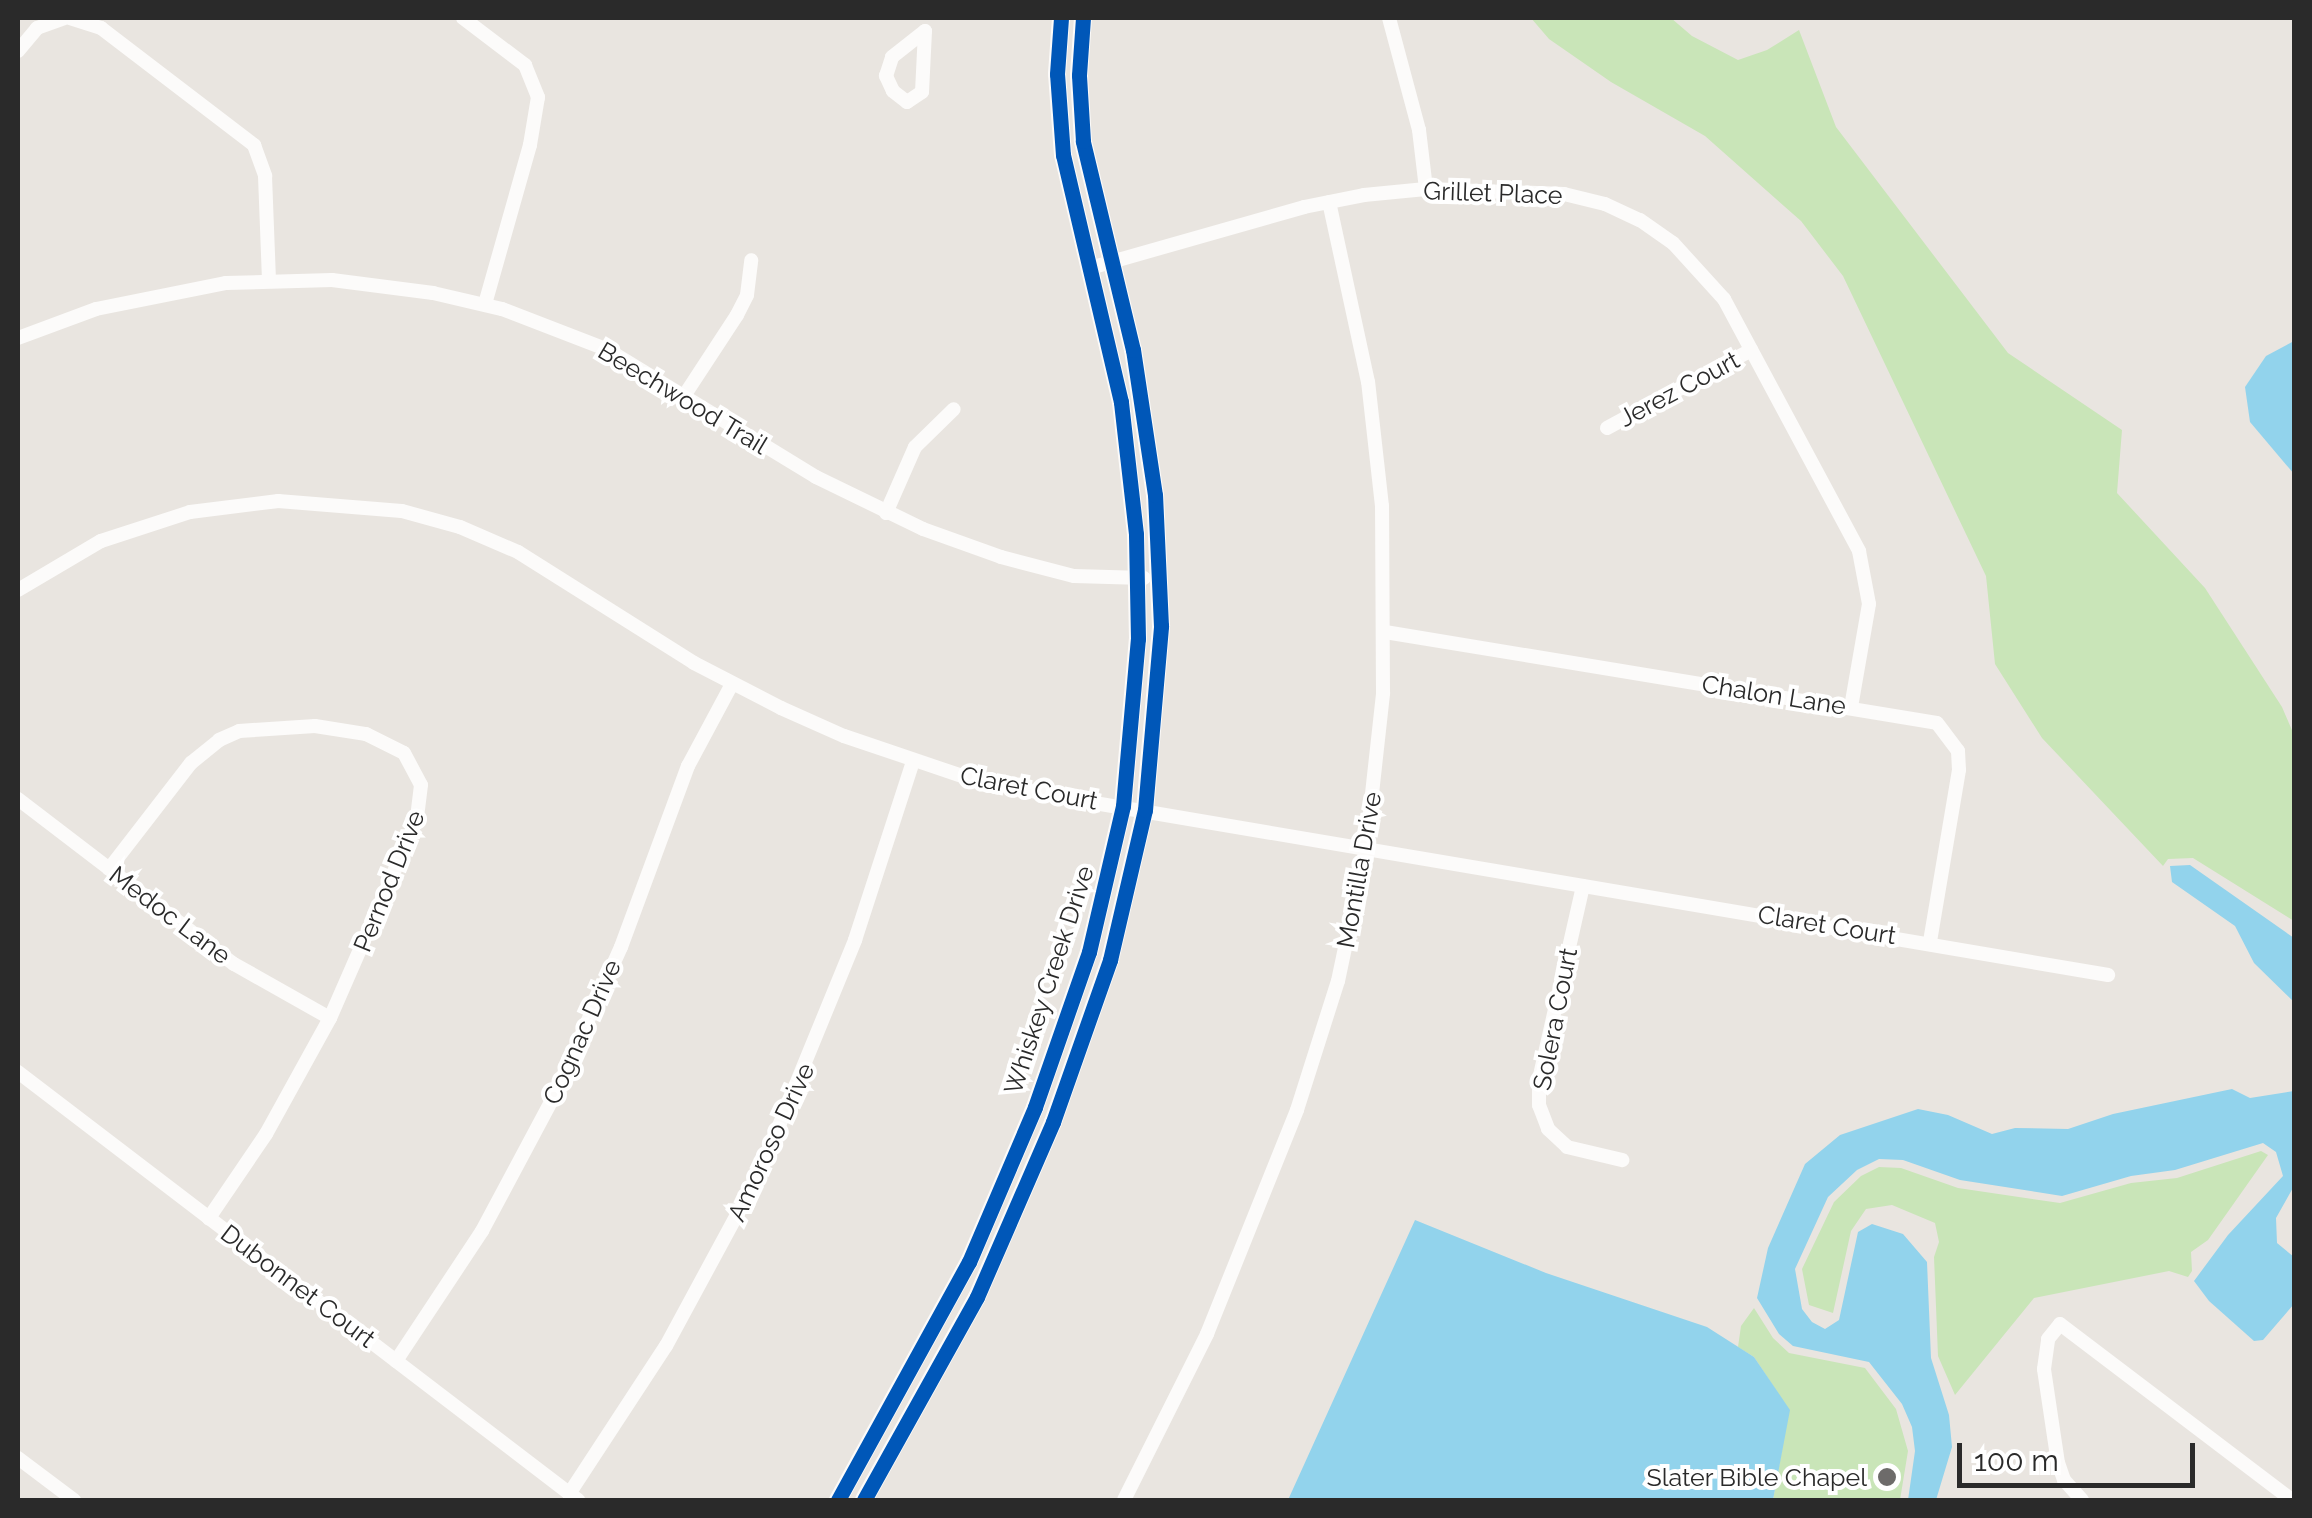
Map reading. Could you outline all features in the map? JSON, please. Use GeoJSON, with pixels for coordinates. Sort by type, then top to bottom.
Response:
{"type":"FeatureCollection","features":[{"type":"Feature","properties":{"kind":"street"},"geometry":{"type":"LineString","coordinates":[[18,52],[37,28],[67,18],[101,28],[254,144],[265,176],[268,281]]}},
{"type":"Feature","properties":{"kind":"street"},"geometry":{"type":"LineString","coordinates":[[464,18],[525,65],[538,98],[530,145],[485,304]]}},
{"type":"Feature","properties":{"kind":"street","name":"Whiskey Creek Drive"},"geometry":{"type":"LineString","coordinates":[[838,1500],[945,1310],[1036,1107],[1090,952],[1123,806],[1135,702],[1138,578],[1121,402],[1063,156],[1057,74],[1061,18]]}},
{"type":"Feature","properties":{"kind":"street","name":"Whiskey Creek Drive"},"geometry":{"type":"LineString","coordinates":[[864,1500],[976,1297],[1054,1122],[1110,960],[1145,810],[1158,686],[1160,577],[1147,429],[1083,141],[1079,75],[1083,18]]}},
{"type":"Feature","properties":{"kind":"street"},"geometry":{"type":"LineString","coordinates":[[1388,18],[1419,130],[1426,188]]}},
{"type":"Feature","properties":{"kind":"street"},"geometry":{"type":"LineString","coordinates":[[925,24],[922,92],[907,102],[893,92],[886,76],[892,57],[925,24]]}},
{"type":"Feature","properties":{"kind":"street","name":"Grillet Place"},"geometry":{"type":"LineString","coordinates":[[1090,268],[1329,202],[1426,188],[1564,194],[1624,212],[1673,243],[1702,270],[1724,299],[1851,533],[1865,569],[1869,604],[1852,707]]}},
{"type":"Feature","properties":{"kind":"street","name":"Montilla Drive"},"geometry":{"type":"LineString","coordinates":[[1124,1500],[1207,1334],[1298,1110],[1338,980],[1366,848],[1385,632],[1375,429],[1354,306],[1329,202]]}},
{"type":"Feature","properties":{"kind":"street"},"geometry":{"type":"LineString","coordinates":[[684,396],[738,315],[746,295],[751,260]]}},
{"type":"Feature","properties":{"kind":"street","name":"Beechwood Trail"},"geometry":{"type":"LineString","coordinates":[[18,338],[63,319],[202,285],[268,281],[377,284],[485,304],[608,350],[816,477],[886,513],[1038,568],[1093,579],[1160,577]]}},
{"type":"Feature","properties":{"kind":"street","name":"Jerez Court"},"geometry":{"type":"LineString","coordinates":[[1608,428],[1751,350]]}},
{"type":"Feature","properties":{"kind":"street"},"geometry":{"type":"LineString","coordinates":[[886,513],[915,448],[954,408]]}},
{"type":"Feature","properties":{"kind":"street","name":"Claret Court"},"geometry":{"type":"LineString","coordinates":[[18,590],[92,546],[190,512],[278,500],[361,505],[460,528],[518,552],[732,684],[844,736],[913,761],[1010,788],[2108,975]]}},
{"type":"Feature","properties":{"kind":"street","name":"Chalon Lane"},"geometry":{"type":"LineString","coordinates":[[1385,632],[1937,724],[1958,752],[1930,942]]}},
{"type":"Feature","properties":{"kind":"street","name":"Cognac Drive"},"geometry":{"type":"LineString","coordinates":[[396,1361],[482,1231],[554,1096],[620,947],[688,766],[732,684]]}},
{"type":"Feature","properties":{"kind":"street","name":"Pernod Drive"},"geometry":{"type":"LineString","coordinates":[[109,868],[180,776],[219,740],[279,725],[349,730],[389,742],[415,768],[421,802],[396,873],[330,1018],[266,1134],[209,1218]]}},
{"type":"Feature","properties":{"kind":"street","name":"Amoroso Drive"},"geometry":{"type":"LineString","coordinates":[[574,1497],[666,1346],[760,1172],[856,940],[913,761]]}},
{"type":"Feature","properties":{"kind":"street","name":"Medoc Lane"},"geometry":{"type":"LineString","coordinates":[[18,799],[234,964],[330,1018]]}},
{"type":"Feature","properties":{"kind":"street","name":"Solera Court"},"geometry":{"type":"LineString","coordinates":[[1582,886],[1540,1079],[1539,1105],[1548,1129],[1567,1148],[1622,1160]]}},
{"type":"Feature","properties":{"kind":"street","name":"Dubonnet Court"},"geometry":{"type":"LineString","coordinates":[[18,1072],[574,1497]]}},
{"type":"Feature","properties":{"kind":"street"},"geometry":{"type":"LineString","coordinates":[[2082,1500],[2064,1480],[2058,1463],[2044,1370],[2048,1340],[2060,1324],[2292,1500]]}},
{"type":"Feature","properties":{"kind":"street"},"geometry":{"type":"LineString","coordinates":[[18,1458],[74,1500]]}},
{"type":"Feature","properties":{"kind":"green space"},"geometry":{"type":"Polygon","coordinates":[[[1531,18],[1671,18],[1692,36],[1738,60],[1767,50],[1799,30],[1836,127],[2008,353],[2122,430],[2117,493],[2205,588],[2282,707],[2294,735],[2294,921],[2193,858],[2168,859],[2163,866],[2042,738],[1995,664],[1986,576],[1843,276],[1801,221],[1705,136],[1611,82],[1549,39],[1531,18]]]}},
{"type":"Feature","properties":{"kind":"green space"},"geometry":{"type":"Polygon","coordinates":[[[2261,1151],[2268,1155],[2208,1240],[2191,1252],[2192,1271],[2188,1277],[2169,1271],[2034,1298],[1955,1395],[1938,1356],[1934,1257],[1939,1242],[1935,1223],[1892,1205],[1866,1209],[1851,1231],[1833,1313],[1809,1305],[1802,1269],[1834,1202],[1861,1176],[1879,1167],[1901,1168],[1958,1188],[2060,1203],[2131,1183],[2177,1178],[2261,1151]]]}},
{"type":"Feature","properties":{"kind":"green space"},"geometry":{"type":"Polygon","coordinates":[[[1754,1308],[1773,1338],[1789,1353],[1865,1368],[1896,1409],[1908,1451],[1900,1500],[1773,1500],[1789,1410],[1754,1357],[1738,1347],[1741,1326],[1754,1308]]]}},
{"type":"Feature","properties":{"kind":"water"},"geometry":{"type":"Polygon","coordinates":[[[2294,341],[2294,474],[2250,422],[2245,387],[2266,356],[2294,341]]]}},
{"type":"Feature","properties":{"kind":"water"},"geometry":{"type":"Polygon","coordinates":[[[2190,865],[2294,938],[2294,1002],[2254,963],[2235,926],[2172,882],[2170,866],[2190,865]]]}},
{"type":"Feature","properties":{"kind":"water"},"geometry":{"type":"Polygon","coordinates":[[[2232,1089],[2250,1098],[2294,1091],[2294,1186],[2276,1218],[2277,1243],[2294,1257],[2294,1304],[2263,1340],[2254,1341],[2209,1301],[2194,1281],[2228,1235],[2283,1176],[2276,1152],[2263,1143],[2175,1170],[2131,1176],[2062,1196],[1960,1180],[1903,1160],[1879,1159],[1857,1170],[1828,1197],[1795,1269],[1802,1309],[1812,1322],[1825,1329],[1839,1320],[1858,1232],[1872,1224],[1903,1234],[1927,1262],[1931,1358],[1949,1415],[1952,1447],[1936,1500],[1908,1500],[1915,1451],[1912,1427],[1902,1404],[1869,1362],[1793,1346],[1779,1334],[1757,1298],[1768,1248],[1805,1164],[1840,1135],[1918,1109],[1948,1115],[1992,1134],[2015,1128],[2068,1129],[2113,1114],[2232,1089]]]}},
{"type":"Feature","properties":{"kind":"water"},"geometry":{"type":"Polygon","coordinates":[[[1415,1220],[1546,1273],[1707,1327],[1754,1357],[1790,1410],[1773,1500],[1288,1500],[1415,1220]]]}},
{"type":"Feature","properties":{"kind":"cycle path"},"geometry":{"type":"LineString","coordinates":[[838,1500],[969,1262],[1035,1107],[1089,952],[1123,806],[1138,639],[1136,534],[1121,402],[1063,155],[1057,74],[1061,18]]}},
{"type":"Feature","properties":{"kind":"cycle path"},"geometry":{"type":"LineString","coordinates":[[864,1500],[977,1297],[1053,1122],[1110,960],[1145,810],[1161,626],[1155,495],[1133,350],[1083,141],[1079,75],[1083,18]]}},
{"type":"Feature","properties":{"kind":"place","name":"Slater Bible Chapel"},"geometry":{"type":"Point","coordinates":[1887,1477]}}]}
